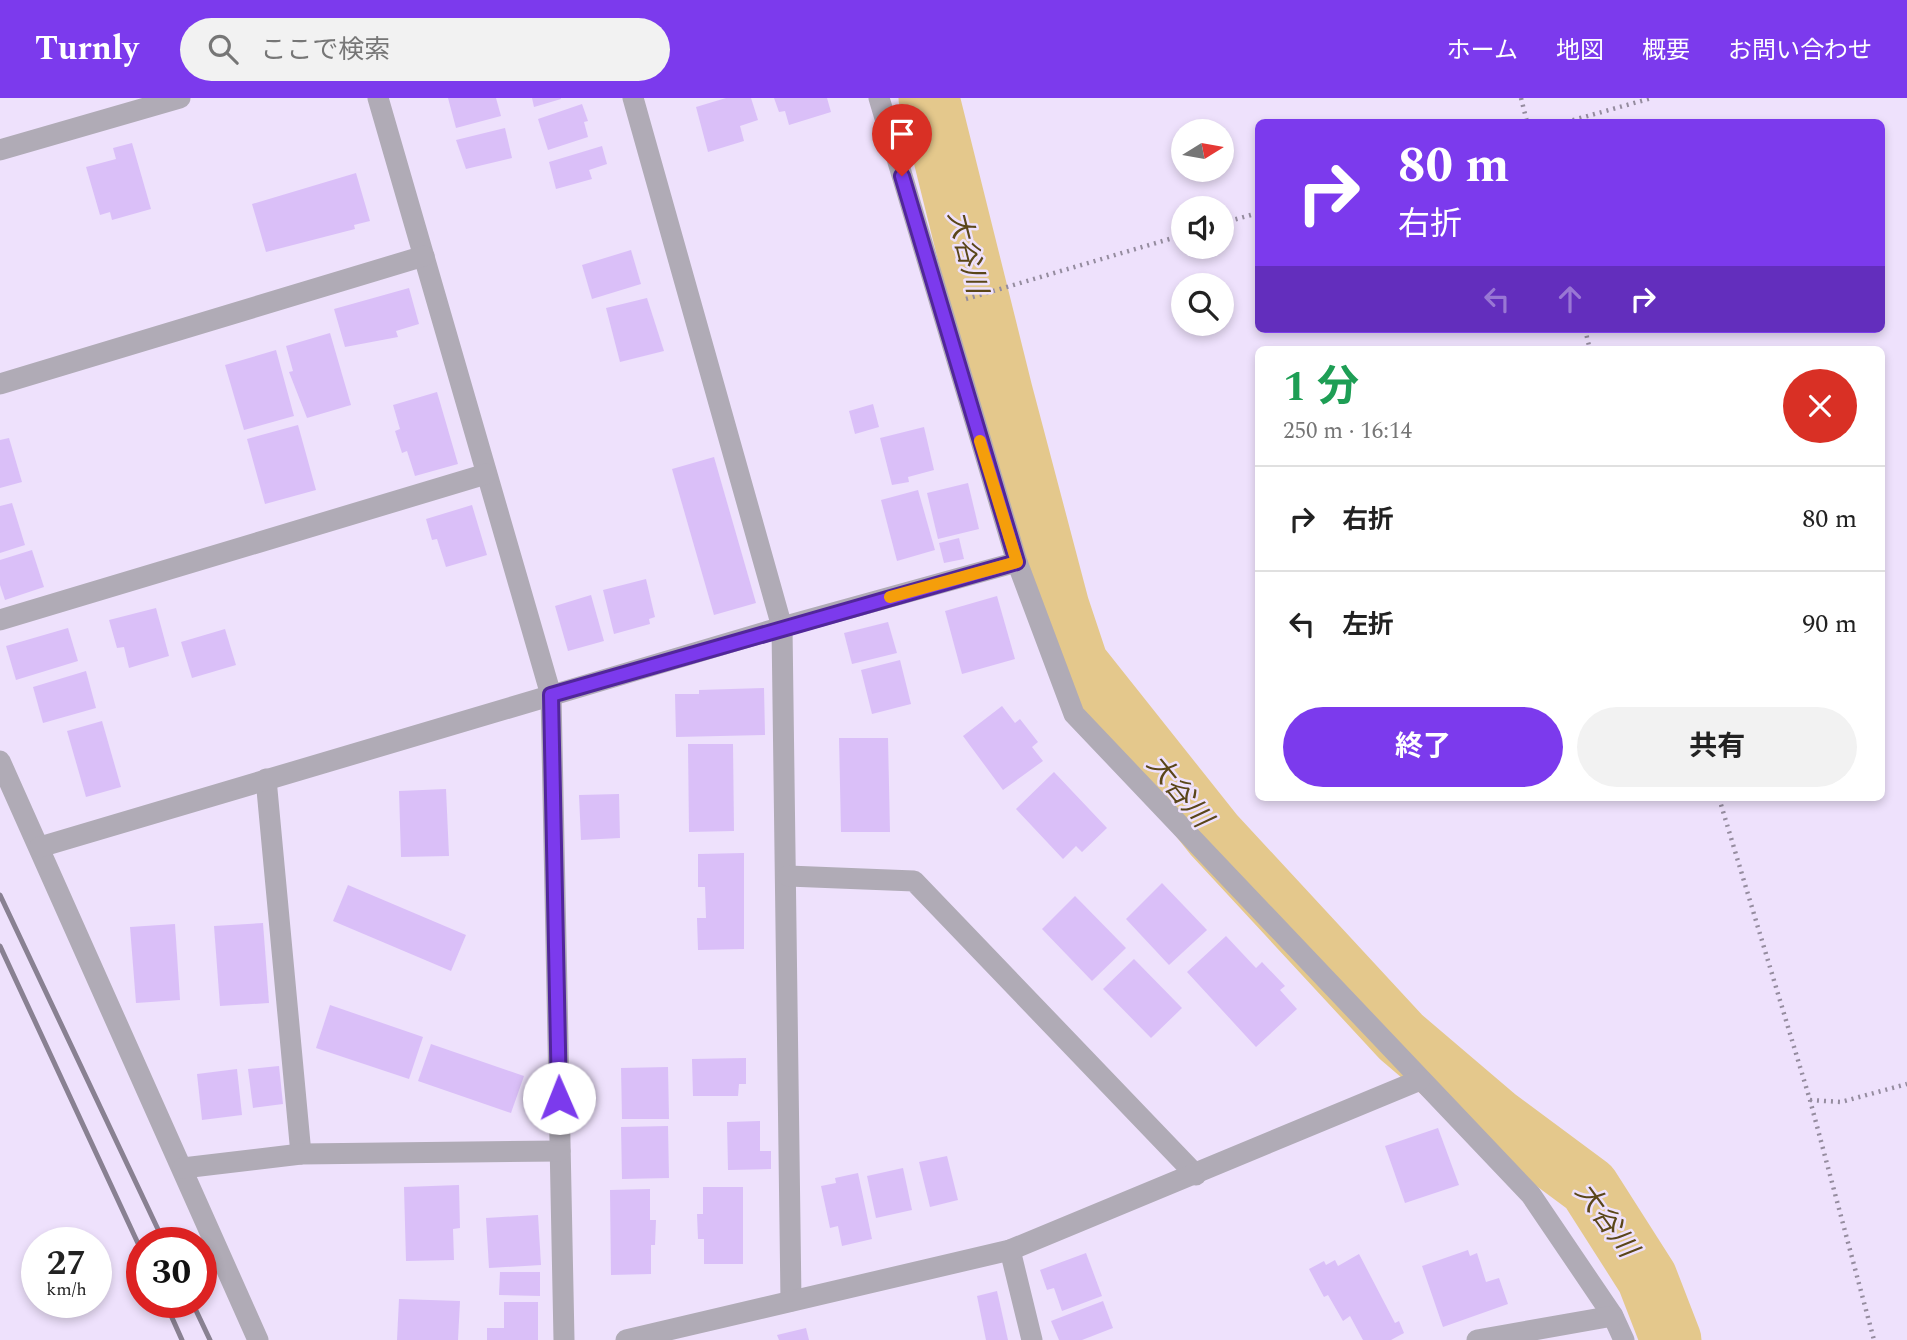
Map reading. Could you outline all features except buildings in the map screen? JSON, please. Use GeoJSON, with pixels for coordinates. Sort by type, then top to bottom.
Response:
{"type":"FeatureCollection","features":[{"type":"Feature","properties":{"kind":"street"},"geometry":{"type":"LineString","coordinates":[[0,150],[114,108],[180,98]]}},
{"type":"Feature","properties":{"kind":"street"},"geometry":{"type":"LineString","coordinates":[[378,98],[551,695],[564,1340]]}},
{"type":"Feature","properties":{"kind":"street"},"geometry":{"type":"LineString","coordinates":[[633,98],[782,627],[788,876],[791,1301]]}},
{"type":"Feature","properties":{"kind":"street"},"geometry":{"type":"LineString","coordinates":[[879,98],[1017,562],[1074,714],[1531,1195],[1613,1316],[1624,1340]]}},
{"type":"Feature","properties":{"kind":"street"},"geometry":{"type":"LineString","coordinates":[[0,384],[424,256]]}},
{"type":"Feature","properties":{"kind":"street"},"geometry":{"type":"LineString","coordinates":[[0,620],[486,474]]}},
{"type":"Feature","properties":{"kind":"street"},"geometry":{"type":"LineString","coordinates":[[40,847],[782,627],[1017,562]]}},
{"type":"Feature","properties":{"kind":"street"},"geometry":{"type":"LineString","coordinates":[[0,761],[258,1340]]}},
{"type":"Feature","properties":{"kind":"street"},"geometry":{"type":"LineString","coordinates":[[266,779],[302,1154]]}},
{"type":"Feature","properties":{"kind":"street"},"geometry":{"type":"LineString","coordinates":[[788,876],[914,881],[1196,1175]]}},
{"type":"Feature","properties":{"kind":"street"},"geometry":{"type":"LineString","coordinates":[[626,1340],[1010,1250],[1420,1080]]}},
{"type":"Feature","properties":{"kind":"street"},"geometry":{"type":"LineString","coordinates":[[183,1168],[302,1154],[560,1152]]}},
{"type":"Feature","properties":{"kind":"street"},"geometry":{"type":"LineString","coordinates":[[1010,1250],[1032,1340]]}},
{"type":"Feature","properties":{"kind":"street"},"geometry":{"type":"LineString","coordinates":[[1477,1340],[1613,1316]]}},
{"type":"Feature","properties":{"kind":"path"},"geometry":{"type":"LineString","coordinates":[[1521,98],[1526,119]]}},
{"type":"Feature","properties":{"kind":"path"},"geometry":{"type":"LineString","coordinates":[[1577,119],[1652,98]]}},
{"type":"Feature","properties":{"kind":"path"},"geometry":{"type":"LineString","coordinates":[[1234,220],[1255,214]]}},
{"type":"Feature","properties":{"kind":"path"},"geometry":{"type":"LineString","coordinates":[[940,306],[1171,239]]}},
{"type":"Feature","properties":{"kind":"path"},"geometry":{"type":"LineString","coordinates":[[1720,801],[1810,1100],[1874,1340]]}},
{"type":"Feature","properties":{"kind":"path"},"geometry":{"type":"LineString","coordinates":[[1810,1100],[1842,1102],[1907,1084]]}},
{"type":"Feature","properties":{"kind":"waterway","name":"大谷川"},"geometry":{"type":"LineString","coordinates":[[929,98],[1002,391],[1059,607],[1078,664],[1214,835],[1401,1037],[1496,1118],[1589,1187],[1647,1278],[1671,1340]]}},
{"type":"Feature","properties":{"kind":"railway"},"geometry":{"type":"LineString","coordinates":[[0,895],[157,1227]]}},
{"type":"Feature","properties":{"kind":"railway"},"geometry":{"type":"LineString","coordinates":[[0,946],[130,1227]]}},
{"type":"Feature","properties":{"kind":"railway"},"geometry":{"type":"LineString","coordinates":[[172,1318],[182,1340]]}},
{"type":"Feature","properties":{"kind":"railway"},"geometry":{"type":"LineString","coordinates":[[200,1318],[210,1340]]}},
{"type":"Feature","properties":{"kind":"slow traffic"},"geometry":{"type":"LineString","coordinates":[[890,597],[1017,562],[980,441]]}},
{"type":"Feature","properties":{"kind":"route"},"geometry":{"type":"LineString","coordinates":[[559,1098],[551,695],[1017,562],[902,176]]}}]}
